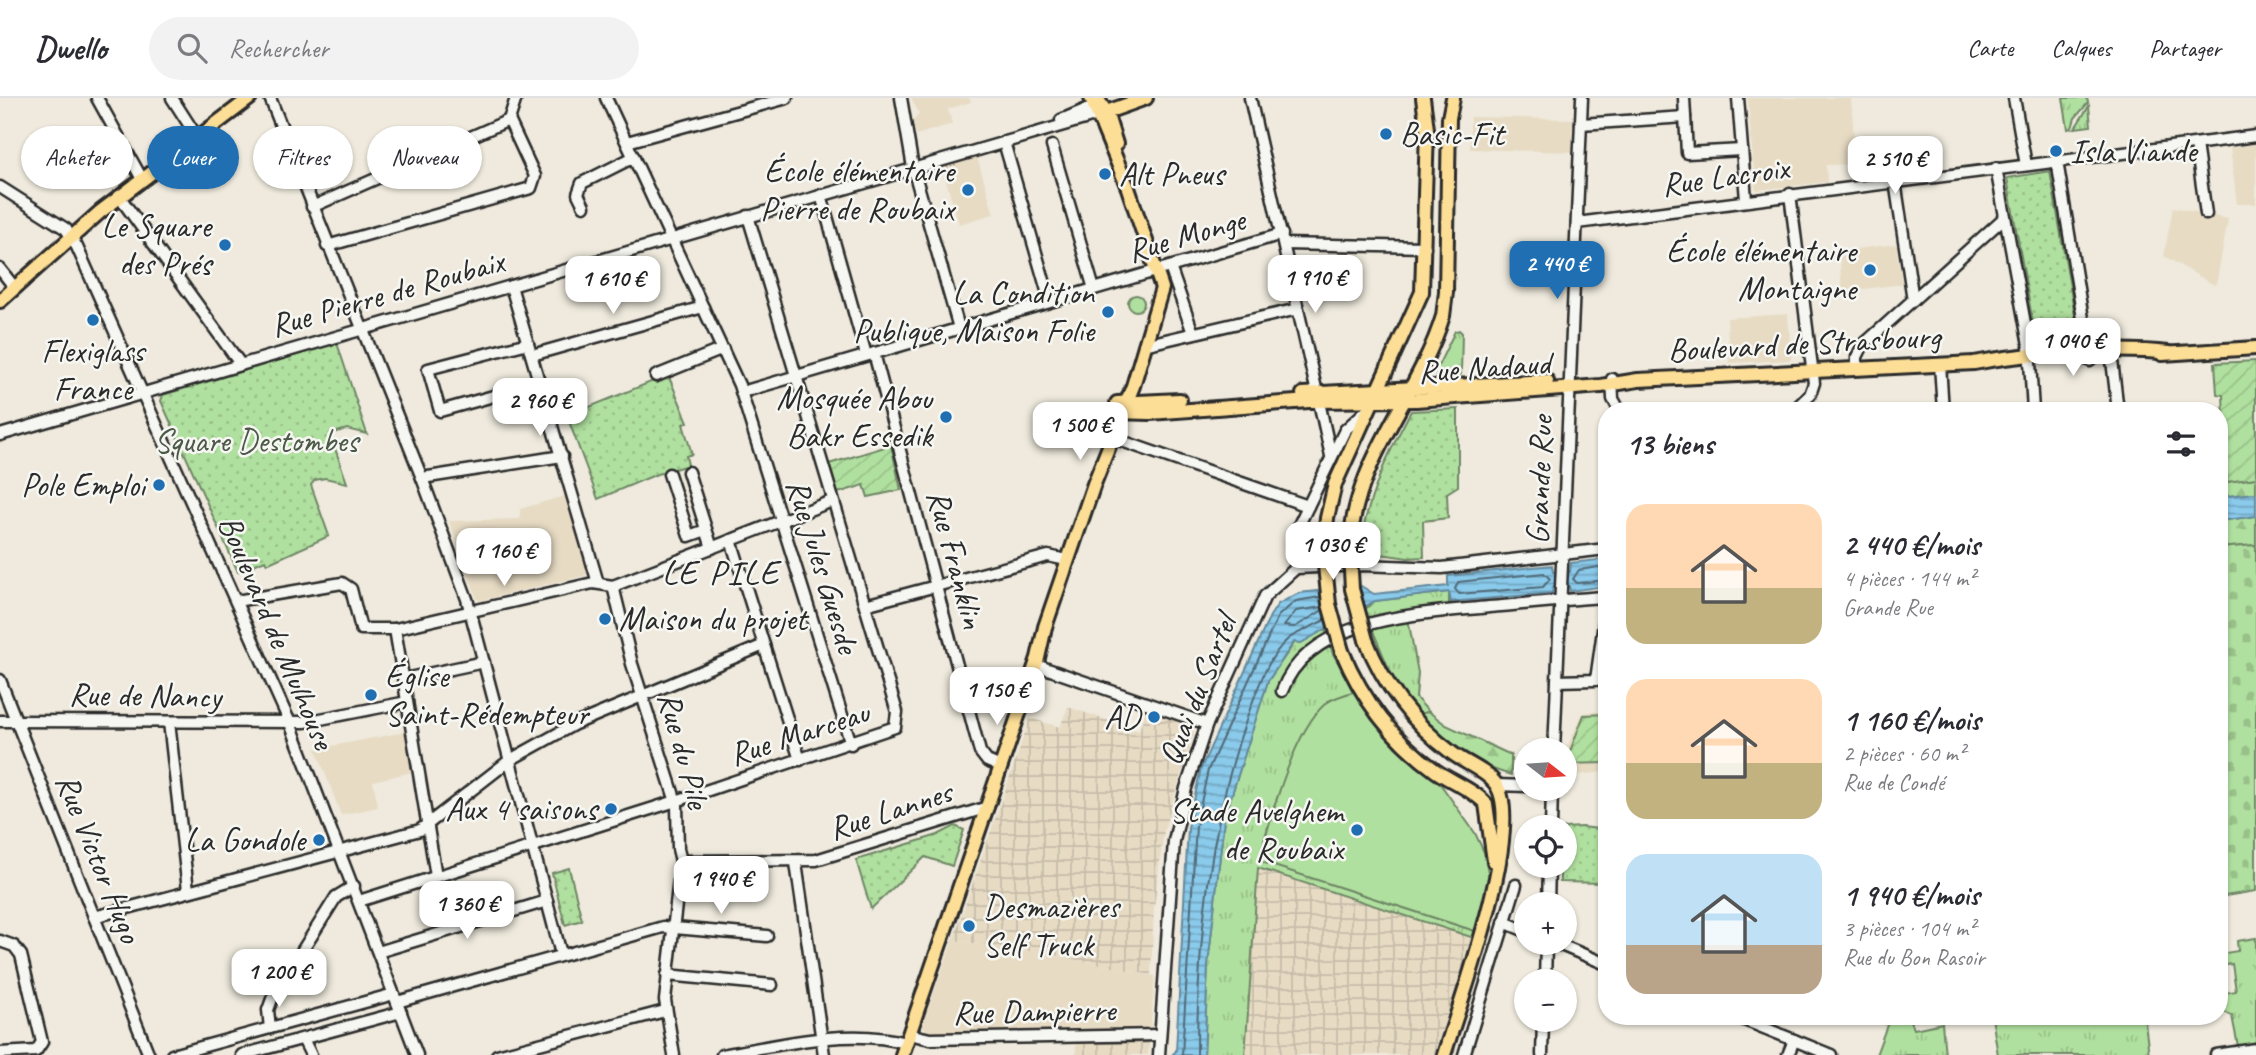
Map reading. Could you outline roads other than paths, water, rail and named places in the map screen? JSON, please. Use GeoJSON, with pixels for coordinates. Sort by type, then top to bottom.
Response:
{"type":"FeatureCollection","features":[{"type":"Feature","properties":{"kind":"main road"},"geometry":{"type":"LineString","coordinates":[[212,126],[250,98]]}},
{"type":"Feature","properties":{"kind":"main road","name":"Rue Pierre de Roubaix"},"geometry":{"type":"LineString","coordinates":[[1099,104],[1146,98]]}},
{"type":"Feature","properties":{"kind":"main road"},"geometry":{"type":"LineString","coordinates":[[1423,98],[1427,119],[1424,281],[1414,328],[1395,370],[1386,421],[1366,464],[1351,521],[1350,553],[1352,589],[1366,640],[1388,684],[1419,724],[1452,753],[1497,785],[1503,814],[1500,863],[1492,896],[1444,1055]]}},
{"type":"Feature","properties":{"kind":"main road"},"geometry":{"type":"LineString","coordinates":[[1360,489],[1437,332],[1445,304],[1449,127],[1453,98]]}},
{"type":"Feature","properties":{"kind":"main road"},"geometry":{"type":"LineString","coordinates":[[1077,533],[1162,292],[1164,269],[1128,188],[1099,104]]}},
{"type":"Feature","properties":{"kind":"main road"},"geometry":{"type":"LineString","coordinates":[[0,302],[72,236],[147,174]]}},
{"type":"Feature","properties":{"kind":"main road"},"geometry":{"type":"LineString","coordinates":[[1419,302],[1333,492],[1326,524],[1324,556],[1328,598],[1342,651],[1366,697],[1394,734],[1430,767],[1484,802],[1489,812],[1495,873],[1492,896]]}},
{"type":"Feature","properties":{"kind":"main road","name":"Boulevard de Strasbourg"},"geometry":{"type":"LineString","coordinates":[[1569,384],[2256,348]]}},
{"type":"Feature","properties":{"kind":"main road","name":"Rue Nadaud"},"geometry":{"type":"LineString","coordinates":[[1120,408],[1318,398],[1374,400],[1409,388],[1569,384]]}},
{"type":"Feature","properties":{"kind":"main road","name":"Rue Nadaud"},"geometry":{"type":"LineString","coordinates":[[1403,401],[1569,384]]}},
{"type":"Feature","properties":{"kind":"main road"},"geometry":{"type":"LineString","coordinates":[[1392,393],[1403,401]]}},
{"type":"Feature","properties":{"kind":"main road"},"geometry":{"type":"LineString","coordinates":[[906,1044],[1036,665],[1041,637],[1067,560],[1113,438],[1120,408]]}},
{"type":"Feature","properties":{"kind":"street"},"geometry":{"type":"LineString","coordinates":[[97,98],[142,178]]}},
{"type":"Feature","properties":{"kind":"street"},"geometry":{"type":"LineString","coordinates":[[172,98],[190,126]]}},
{"type":"Feature","properties":{"kind":"street"},"geometry":{"type":"LineString","coordinates":[[270,98],[422,478],[471,612],[561,954]]}},
{"type":"Feature","properties":{"kind":"street"},"geometry":{"type":"LineString","coordinates":[[327,246],[528,189],[534,184],[535,176],[509,120],[516,98]]}},
{"type":"Feature","properties":{"kind":"street","name":"Rue Jules Guesde"},"geometry":{"type":"LineString","coordinates":[[606,98],[742,392],[851,744]]}},
{"type":"Feature","properties":{"kind":"street"},"geometry":{"type":"LineString","coordinates":[[627,142],[787,98]]}},
{"type":"Feature","properties":{"kind":"street"},"geometry":{"type":"LineString","coordinates":[[901,98],[913,168],[959,328]]}},
{"type":"Feature","properties":{"kind":"street"},"geometry":{"type":"LineString","coordinates":[[1250,98],[1331,457]]}},
{"type":"Feature","properties":{"kind":"street","name":"Grande Rue"},"geometry":{"type":"LineString","coordinates":[[1555,738],[1582,98]]}},
{"type":"Feature","properties":{"kind":"street"},"geometry":{"type":"LineString","coordinates":[[1684,98],[1687,153],[1742,150]]}},
{"type":"Feature","properties":{"kind":"street"},"geometry":{"type":"LineString","coordinates":[[1738,98],[1746,200]]}},
{"type":"Feature","properties":{"kind":"street"},"geometry":{"type":"LineString","coordinates":[[2014,98],[2026,165]]}},
{"type":"Feature","properties":{"kind":"street","name":"Rue Pierre de Roubaix"},"geometry":{"type":"LineString","coordinates":[[0,435],[1003,142],[1032,133],[1099,104]]}},
{"type":"Feature","properties":{"kind":"street","name":"Rue Pierre de Roubaix"},"geometry":{"type":"LineString","coordinates":[[1032,133],[1049,137],[1099,104]]}},
{"type":"Feature","properties":{"kind":"street"},"geometry":{"type":"LineString","coordinates":[[1581,124],[1685,117]]}},
{"type":"Feature","properties":{"kind":"street"},"geometry":{"type":"LineString","coordinates":[[312,207],[509,120]]}},
{"type":"Feature","properties":{"kind":"street","name":"Rue Lacroix"},"geometry":{"type":"LineString","coordinates":[[1577,223],[2256,136]]}},
{"type":"Feature","properties":{"kind":"street"},"geometry":{"type":"LineString","coordinates":[[1049,137],[1094,289]]}},
{"type":"Feature","properties":{"kind":"street"},"geometry":{"type":"LineString","coordinates":[[1003,142],[1050,301]]}},
{"type":"Feature","properties":{"kind":"street"},"geometry":{"type":"LineString","coordinates":[[2196,144],[2206,214]]}},
{"type":"Feature","properties":{"kind":"street"},"geometry":{"type":"LineString","coordinates":[[584,206],[578,194],[582,183],[634,157]]}},
{"type":"Feature","properties":{"kind":"street"},"geometry":{"type":"LineString","coordinates":[[2057,161],[2089,357]]}},
{"type":"Feature","properties":{"kind":"street"},"geometry":{"type":"LineString","coordinates":[[1996,168],[2030,360],[2032,402]]}},
{"type":"Feature","properties":{"kind":"street"},"geometry":{"type":"LineString","coordinates":[[1895,181],[1913,300]]}},
{"type":"Feature","properties":{"kind":"street"},"geometry":{"type":"LineString","coordinates":[[0,187],[72,236]]}},
{"type":"Feature","properties":{"kind":"street"},"geometry":{"type":"LineString","coordinates":[[1790,194],[1813,371],[1812,391],[1802,402]]}},
{"type":"Feature","properties":{"kind":"street","name":"Rue Franklin"},"geometry":{"type":"LineString","coordinates":[[821,195],[870,354],[980,752],[987,761],[1002,767]]}},
{"type":"Feature","properties":{"kind":"street"},"geometry":{"type":"LineString","coordinates":[[119,196],[241,365]]}},
{"type":"Feature","properties":{"kind":"street"},"geometry":{"type":"LineString","coordinates":[[748,216],[864,606],[1048,556],[1067,560]]}},
{"type":"Feature","properties":{"kind":"street"},"geometry":{"type":"LineString","coordinates":[[1857,369],[1857,358],[1863,345],[2005,217]]}},
{"type":"Feature","properties":{"kind":"street","name":"Boulevard de Mulhouse"},"geometry":{"type":"LineString","coordinates":[[72,236],[290,723],[418,1055]]}},
{"type":"Feature","properties":{"kind":"street","name":"Rue Monge"},"geometry":{"type":"LineString","coordinates":[[742,392],[1050,301],[1283,239],[1425,247]]}},
{"type":"Feature","properties":{"kind":"street"},"geometry":{"type":"LineString","coordinates":[[0,269],[15,288]]}},
{"type":"Feature","properties":{"kind":"street"},"geometry":{"type":"LineString","coordinates":[[1164,269],[1193,333]]}},
{"type":"Feature","properties":{"kind":"street"},"geometry":{"type":"LineString","coordinates":[[511,286],[598,583]]}},
{"type":"Feature","properties":{"kind":"street"},"geometry":{"type":"LineString","coordinates":[[532,355],[703,307]]}},
{"type":"Feature","properties":{"kind":"street"},"geometry":{"type":"LineString","coordinates":[[1144,345],[1298,309]]}},
{"type":"Feature","properties":{"kind":"street"},"geometry":{"type":"LineString","coordinates":[[528,343],[428,369],[440,411],[540,383]]}},
{"type":"Feature","properties":{"kind":"street"},"geometry":{"type":"LineString","coordinates":[[656,376],[723,349]]}},
{"type":"Feature","properties":{"kind":"street"},"geometry":{"type":"LineString","coordinates":[[2112,356],[2117,402]]}},
{"type":"Feature","properties":{"kind":"street"},"geometry":{"type":"LineString","coordinates":[[1940,364],[1942,402]]}},
{"type":"Feature","properties":{"kind":"street"},"geometry":{"type":"LineString","coordinates":[[1612,382],[1614,402]]}},
{"type":"Feature","properties":{"kind":"street"},"geometry":{"type":"LineString","coordinates":[[1374,400],[1346,428],[1293,536],[1296,568],[1366,565],[1439,568],[1598,550]]}},
{"type":"Feature","properties":{"kind":"street"},"geometry":{"type":"LineString","coordinates":[[1113,438],[1308,506]]}},
{"type":"Feature","properties":{"kind":"street"},"geometry":{"type":"LineString","coordinates":[[422,478],[562,456]]}},
{"type":"Feature","properties":{"kind":"street"},"geometry":{"type":"LineString","coordinates":[[688,472],[712,548]]}},
{"type":"Feature","properties":{"kind":"street"},"geometry":{"type":"LineString","coordinates":[[669,474],[689,536],[706,530]]}},
{"type":"Feature","properties":{"kind":"street"},"geometry":{"type":"LineString","coordinates":[[236,601],[342,583],[351,589],[361,629],[395,629],[598,583],[613,586],[832,501]]}},
{"type":"Feature","properties":{"kind":"street"},"geometry":{"type":"LineString","coordinates":[[731,540],[800,760]]}},
{"type":"Feature","properties":{"kind":"street","name":"Quai du Sartel"},"geometry":{"type":"LineString","coordinates":[[1159,1055],[1175,833],[1207,724],[1265,596],[1296,568]]}},
{"type":"Feature","properties":{"kind":"street","name":"Rue du Pile"},"geometry":{"type":"LineString","coordinates":[[613,586],[642,694],[676,801],[677,846],[681,861],[665,1011],[674,1055]]}},
{"type":"Feature","properties":{"kind":"street"},"geometry":{"type":"LineString","coordinates":[[1282,691],[1299,663],[1326,642],[1377,621],[1598,598]]}},
{"type":"Feature","properties":{"kind":"street","name":"Rue Marceau"},"geometry":{"type":"LineString","coordinates":[[359,901],[890,731],[896,725],[897,712],[864,606]]}},
{"type":"Feature","properties":{"kind":"street"},"geometry":{"type":"LineString","coordinates":[[395,629],[436,876]]}},
{"type":"Feature","properties":{"kind":"street"},"geometry":{"type":"LineString","coordinates":[[94,917],[427,826],[510,760],[582,721],[764,645]]}},
{"type":"Feature","properties":{"kind":"street"},"geometry":{"type":"LineString","coordinates":[[404,679],[484,662]]}},
{"type":"Feature","properties":{"kind":"street"},"geometry":{"type":"LineString","coordinates":[[1036,665],[1207,724]]}},
{"type":"Feature","properties":{"kind":"street"},"geometry":{"type":"LineString","coordinates":[[1557,681],[1596,680],[1598,666]]}},
{"type":"Feature","properties":{"kind":"street","name":"Rue Victor Hugo"},"geometry":{"type":"LineString","coordinates":[[0,680],[149,1055]]}},
{"type":"Feature","properties":{"kind":"street","name":"Rue de Nancy"},"geometry":{"type":"LineString","coordinates":[[0,721],[290,723],[407,702]]}},
{"type":"Feature","properties":{"kind":"street"},"geometry":{"type":"LineString","coordinates":[[169,722],[188,890]]}},
{"type":"Feature","properties":{"kind":"street"},"geometry":{"type":"LineString","coordinates":[[1497,785],[1514,786]]}},
{"type":"Feature","properties":{"kind":"street","name":"Rue Lannes"},"geometry":{"type":"LineString","coordinates":[[681,861],[796,863],[823,859],[988,807]]}},
{"type":"Feature","properties":{"kind":"street"},"geometry":{"type":"LineString","coordinates":[[796,863],[824,1055]]}},
{"type":"Feature","properties":{"kind":"street"},"geometry":{"type":"LineString","coordinates":[[1464,1055],[1516,885]]}},
{"type":"Feature","properties":{"kind":"street"},"geometry":{"type":"LineString","coordinates":[[270,1028],[268,1010],[272,999],[336,897],[354,887]]}},
{"type":"Feature","properties":{"kind":"street"},"geometry":{"type":"LineString","coordinates":[[378,952],[547,901]]}},
{"type":"Feature","properties":{"kind":"street"},"geometry":{"type":"LineString","coordinates":[[1504,922],[1514,926]]}},
{"type":"Feature","properties":{"kind":"street"},"geometry":{"type":"LineString","coordinates":[[172,1055],[270,1028],[397,1003],[537,964],[561,954],[672,927],[767,936]]}},
{"type":"Feature","properties":{"kind":"street"},"geometry":{"type":"LineString","coordinates":[[0,940],[14,946],[22,955],[41,1038],[40,1048],[31,1052],[0,1053]]}},
{"type":"Feature","properties":{"kind":"street"},"geometry":{"type":"LineString","coordinates":[[1577,952],[1598,961]]}},
{"type":"Feature","properties":{"kind":"street"},"geometry":{"type":"LineString","coordinates":[[667,975],[772,985]]}},
{"type":"Feature","properties":{"kind":"street"},"geometry":{"type":"LineString","coordinates":[[242,1055],[303,1039],[397,1003]]}},
{"type":"Feature","properties":{"kind":"street"},"geometry":{"type":"LineString","coordinates":[[497,1055],[665,1011]]}},
{"type":"Feature","properties":{"kind":"street"},"geometry":{"type":"LineString","coordinates":[[1757,1025],[1831,1055]]}},
{"type":"Feature","properties":{"kind":"street"},"geometry":{"type":"LineString","coordinates":[[1542,1055],[1543,1032]]}},
{"type":"Feature","properties":{"kind":"street","name":"Rue Dampierre"},"geometry":{"type":"LineString","coordinates":[[722,1055],[822,1039],[889,1039],[906,1044],[930,1039],[1160,1035]]}},
{"type":"Feature","properties":{"kind":"street"},"geometry":{"type":"LineString","coordinates":[[303,1039],[311,1055]]}},
{"type":"Feature","properties":{"kind":"street"},"geometry":{"type":"LineString","coordinates":[[1788,1055],[1794,1040]]}},
{"type":"Feature","properties":{"kind":"street"},"geometry":{"type":"LineString","coordinates":[[2216,1055],[2256,1049]]}},
{"type":"Feature","properties":{"kind":"water"},"geometry":{"type":"Polygon","coordinates":[[[2256,493],[2256,516],[2228,520],[2228,496],[2256,493]]]}},
{"type":"Feature","properties":{"kind":"water"},"geometry":{"type":"Polygon","coordinates":[[[1598,560],[1598,587],[1570,591],[1569,586],[1553,587],[1552,593],[1451,602],[1449,592],[1375,601],[1301,643],[1294,642],[1268,681],[1224,819],[1208,965],[1204,1055],[1172,1055],[1176,1051],[1188,828],[1201,768],[1270,616],[1278,604],[1299,593],[1361,586],[1374,594],[1448,586],[1448,576],[1552,565],[1553,572],[1570,572],[1571,563],[1598,560]]]}},
{"type":"Feature","properties":{"kind":"place","name":"Basic-Fit"},"geometry":{"type":"Point","coordinates":[1386,134]}},
{"type":"Feature","properties":{"kind":"place","name":"Isla Viande"},"geometry":{"type":"Point","coordinates":[2056,151]}},
{"type":"Feature","properties":{"kind":"place","name":"Alt Pneus"},"geometry":{"type":"Point","coordinates":[1105,174]}},
{"type":"Feature","properties":{"kind":"place","name":"École élémentaire Pierre de Roubaix"},"geometry":{"type":"Point","coordinates":[968,190]}},
{"type":"Feature","properties":{"kind":"place","name":"Le Square des Prés"},"geometry":{"type":"Point","coordinates":[225,245]}},
{"type":"Feature","properties":{"kind":"place","name":"École élémentaire Montaigne"},"geometry":{"type":"Point","coordinates":[1870,270]}},
{"type":"Feature","properties":{"kind":"place","name":"La Condition Publique, Maison Folie"},"geometry":{"type":"Point","coordinates":[1108,312]}},
{"type":"Feature","properties":{"kind":"place","name":"Flexiglass France"},"geometry":{"type":"Point","coordinates":[93,320]}},
{"type":"Feature","properties":{"kind":"place","name":"Mosquée Abou Bakr Essedik"},"geometry":{"type":"Point","coordinates":[946,417]}},
{"type":"Feature","properties":{"kind":"place","name":"Pole Emploi"},"geometry":{"type":"Point","coordinates":[159,485]}},
{"type":"Feature","properties":{"kind":"place","name":"Maison du projet"},"geometry":{"type":"Point","coordinates":[605,619]}},
{"type":"Feature","properties":{"kind":"place","name":"Église Saint-Rédempteur"},"geometry":{"type":"Point","coordinates":[371,695]}},
{"type":"Feature","properties":{"kind":"place","name":"AD"},"geometry":{"type":"Point","coordinates":[1154,717]}},
{"type":"Feature","properties":{"kind":"place","name":"Aux 4 saisons"},"geometry":{"type":"Point","coordinates":[611,809]}},
{"type":"Feature","properties":{"kind":"place","name":"Stade Avelghem de Roubaix"},"geometry":{"type":"Point","coordinates":[1357,830]}},
{"type":"Feature","properties":{"kind":"place","name":"La Gondole"},"geometry":{"type":"Point","coordinates":[319,840]}},
{"type":"Feature","properties":{"kind":"place","name":"Desmazières Self Truck"},"geometry":{"type":"Point","coordinates":[969,926]}},
{"type":"Feature","properties":{"kind":"district","name":"LE PILE"},"geometry":{"type":"Point","coordinates":[721,572]}},
{"type":"Feature","properties":{"kind":"park label","name":"Square Destombes"},"geometry":{"type":"Point","coordinates":[256,441]}}]}
